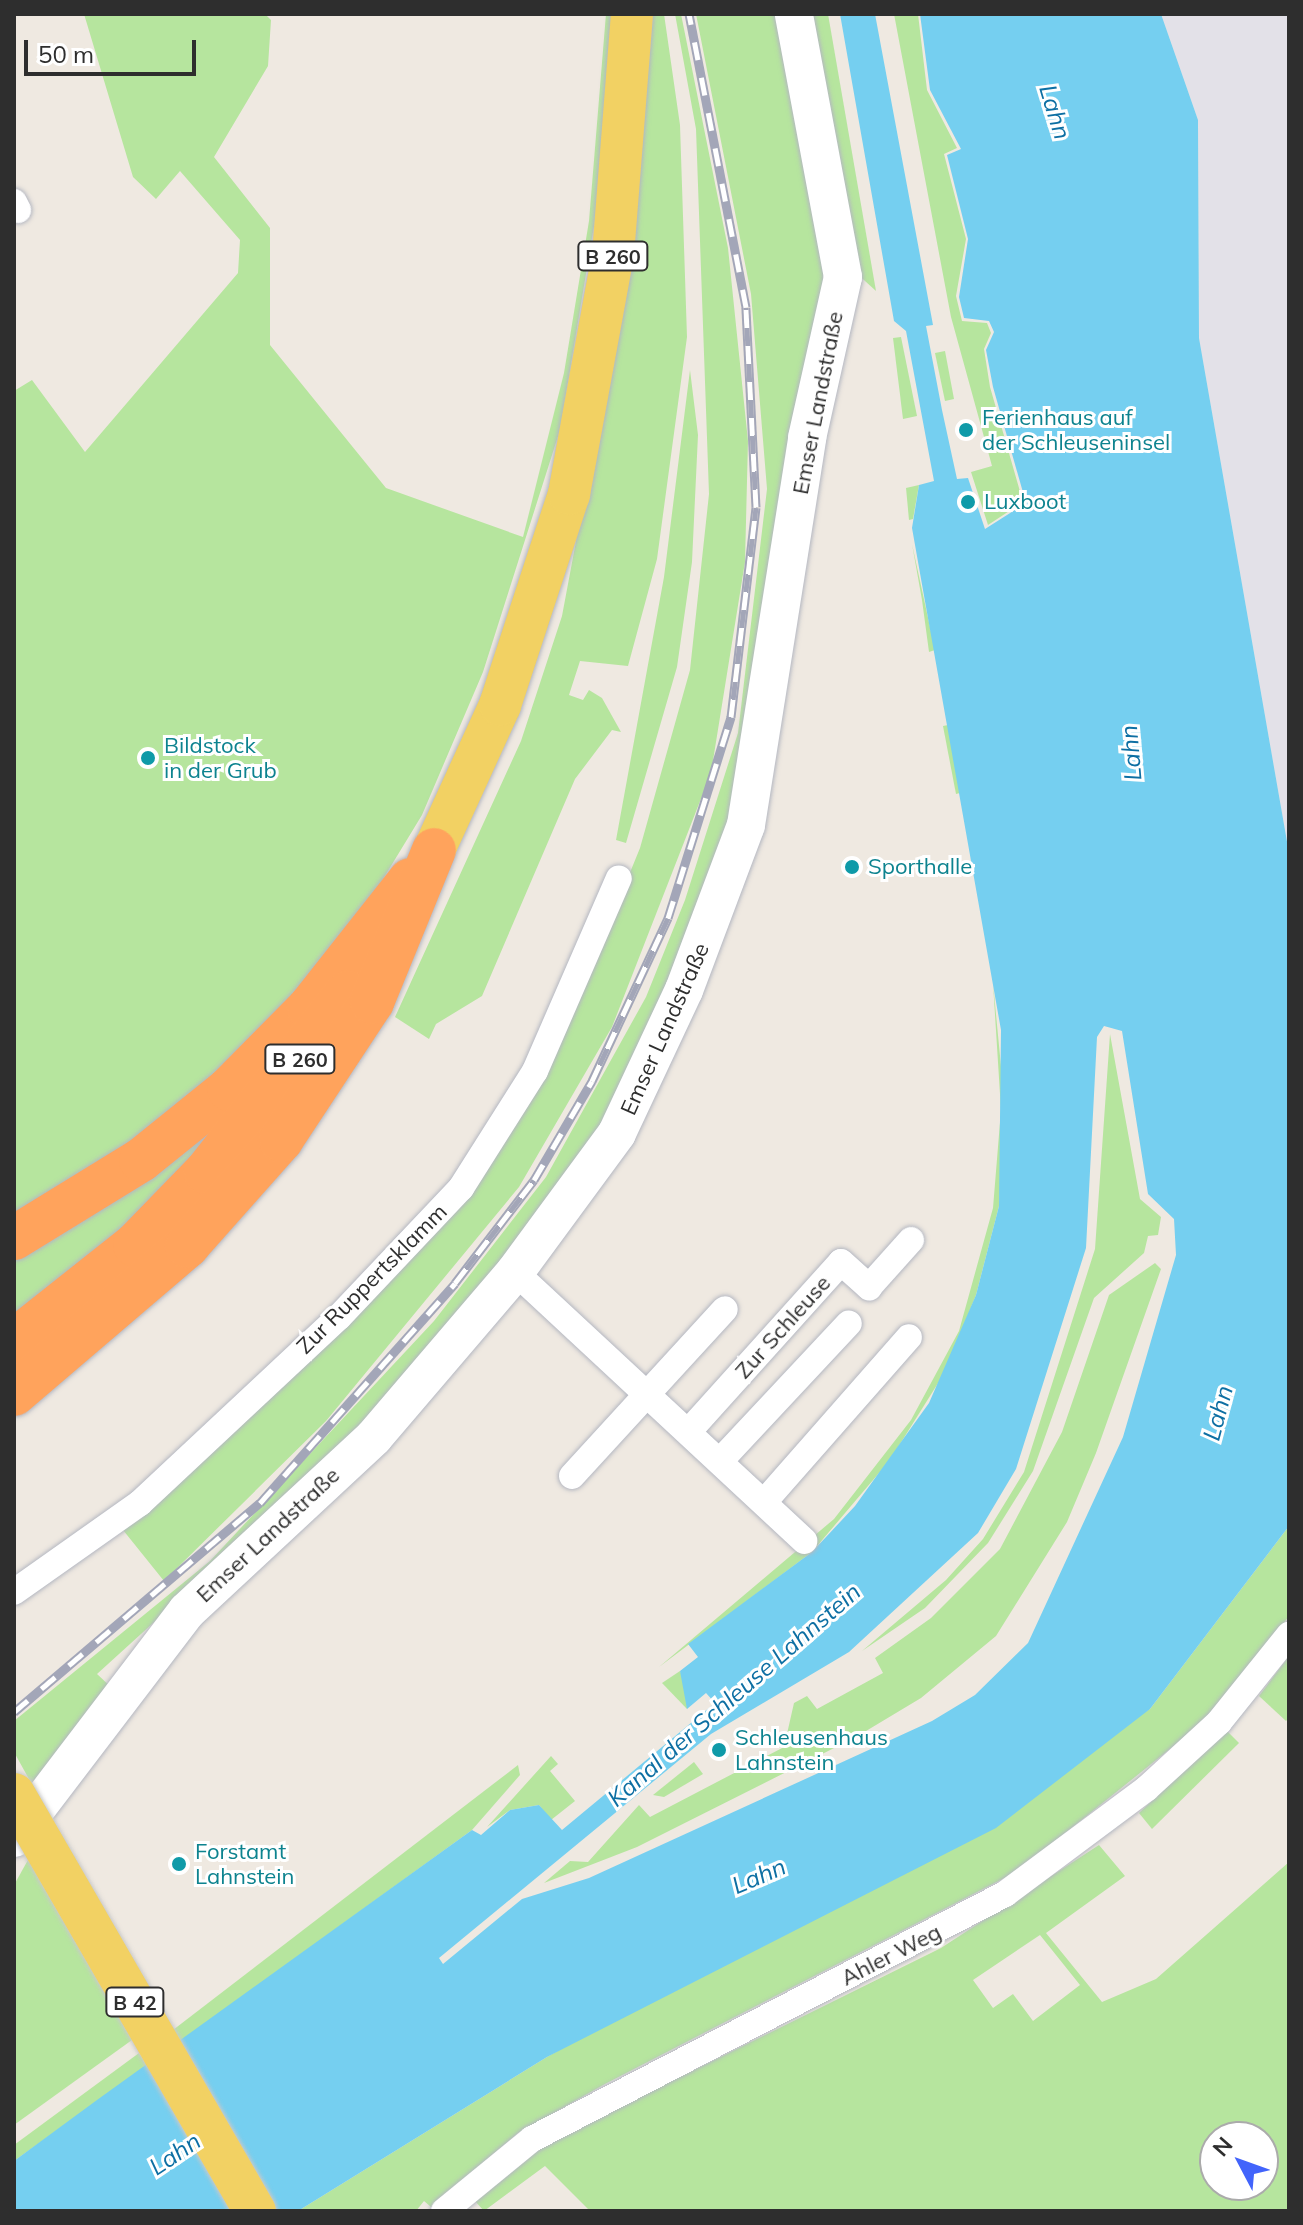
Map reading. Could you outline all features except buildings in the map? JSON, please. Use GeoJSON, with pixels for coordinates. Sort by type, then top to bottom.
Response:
{"type":"FeatureCollection","features":[{"type":"Feature","properties":{"kind":"highway","name":"B 260"},"geometry":{"type":"LineString","coordinates":[[14,1394],[220,1212],[281,1140],[358,1026],[406,928],[434,850]]}},
{"type":"Feature","properties":{"kind":"highway","name":"B 260"},"geometry":{"type":"LineString","coordinates":[[14,1341],[135,1245],[262,1108],[377,948],[434,850]]}},
{"type":"Feature","properties":{"kind":"highway"},"geometry":{"type":"LineString","coordinates":[[14,1238],[141,1160],[229,1089],[309,1008],[434,850]]}},
{"type":"Feature","properties":{"kind":"main road","name":"B 260"},"geometry":{"type":"LineString","coordinates":[[434,850],[500,705],[533,617],[594,375],[620,195],[632,14]]}},
{"type":"Feature","properties":{"kind":"main road","name":"B 42"},"geometry":{"type":"LineString","coordinates":[[14,1794],[255,2211]]}},
{"type":"Feature","properties":{"kind":"street","name":"Emser Landstraße"},"geometry":{"type":"LineString","coordinates":[[14,1838],[187,1611],[374,1437],[515,1272],[617,1133],[714,920],[746,825],[807,438],[843,277],[794,14]]}},
{"type":"Feature","properties":{"kind":"street","name":"Zur Ruppertsklamm"},"geometry":{"type":"LineString","coordinates":[[14,1592],[140,1503],[350,1307],[461,1188],[535,1071],[619,878]]}},
{"type":"Feature","properties":{"kind":"street","name":"Zur Schleuse"},"geometry":{"type":"LineString","coordinates":[[689,1431],[841,1262],[869,1287],[911,1240]]}},
{"type":"Feature","properties":{"kind":"street"},"geometry":{"type":"LineString","coordinates":[[515,1272],[650,1393],[804,1541]]}},
{"type":"Feature","properties":{"kind":"street"},"geometry":{"type":"LineString","coordinates":[[572,1476],[725,1309]]}},
{"type":"Feature","properties":{"kind":"street","name":"Zur Schleuse"},"geometry":{"type":"LineString","coordinates":[[721,1460],[849,1323]]}},
{"type":"Feature","properties":{"kind":"street"},"geometry":{"type":"LineString","coordinates":[[765,1501],[909,1337]]}},
{"type":"Feature","properties":{"kind":"street","name":"Ahler Weg"},"geometry":{"type":"LineString","coordinates":[[444,2211],[532,2139],[1005,1894],[1146,1789],[1219,1722],[1289,1635]]}},
{"type":"Feature","properties":{"kind":"shaded area"},"geometry":{"type":"Polygon","coordinates":[[[1161,14],[1289,14],[1289,853],[1199,338],[1198,120],[1161,14]]]}},
{"type":"Feature","properties":{"kind":"green space"},"geometry":{"type":"Polygon","coordinates":[[[84,14],[265,14],[271,20],[268,66],[214,157],[270,228],[270,345],[386,488],[523,537],[564,373],[589,221],[606,14],[612,14],[595,220],[560,430],[483,672],[422,815],[338,953],[179,1111],[14,1218],[14,391],[32,380],[85,452],[238,273],[240,240],[180,171],[156,199],[133,177],[84,14]]]}},
{"type":"Feature","properties":{"kind":"green space"},"geometry":{"type":"Polygon","coordinates":[[[653,14],[664,14],[680,125],[687,337],[657,559],[628,666],[580,661],[569,695],[583,700],[589,690],[602,698],[621,732],[612,730],[575,779],[482,996],[436,1024],[429,1039],[395,1017],[521,741],[562,616],[636,221],[653,14]]]}},
{"type":"Feature","properties":{"kind":"green space"},"geometry":{"type":"Polygon","coordinates":[[[675,14],[681,14],[728,248],[748,441],[745,562],[711,773],[612,1027],[519,1187],[326,1421],[164,1581],[123,1530],[386,1281],[580,995],[640,848],[690,670],[709,494],[696,129],[675,14]]]}},
{"type":"Feature","properties":{"kind":"green space"},"geometry":{"type":"Polygon","coordinates":[[[696,14],[782,14],[802,102],[824,280],[719,878],[609,1126],[369,1427],[97,1674],[112,1688],[35,1790],[14,1752],[14,1721],[210,1561],[434,1321],[546,1177],[646,997],[685,900],[738,733],[767,489],[751,294],[696,14]]]}},
{"type":"Feature","properties":{"kind":"green space"},"geometry":{"type":"Polygon","coordinates":[[[804,14],[828,14],[876,291],[854,271],[804,14]]]}},
{"type":"Feature","properties":{"kind":"green space"},"geometry":{"type":"Polygon","coordinates":[[[894,14],[918,14],[927,90],[957,148],[944,154],[966,239],[956,296],[962,321],[987,323],[991,333],[984,349],[990,387],[1023,502],[988,525],[971,472],[992,466],[951,317],[894,14]]]}},
{"type":"Feature","properties":{"kind":"green space"},"geometry":{"type":"Polygon","coordinates":[[[901,337],[917,416],[903,419],[893,338],[901,337]]]}},
{"type":"Feature","properties":{"kind":"green space"},"geometry":{"type":"Polygon","coordinates":[[[945,351],[954,399],[945,401],[935,353],[945,351]]]}},
{"type":"Feature","properties":{"kind":"green space"},"geometry":{"type":"Polygon","coordinates":[[[690,370],[698,435],[692,562],[677,667],[626,843],[616,840],[664,577],[690,370]]]}},
{"type":"Feature","properties":{"kind":"green space"},"geometry":{"type":"Polygon","coordinates":[[[919,485],[913,519],[909,520],[906,488],[919,485]]]}},
{"type":"Feature","properties":{"kind":"green space"},"geometry":{"type":"Polygon","coordinates":[[[912,544],[935,650],[929,652],[922,600],[912,544]]]}},
{"type":"Feature","properties":{"kind":"green space"},"geometry":{"type":"Polygon","coordinates":[[[948,725],[960,793],[956,794],[943,726],[948,725]]]}},
{"type":"Feature","properties":{"kind":"green space"},"geometry":{"type":"Polygon","coordinates":[[[993,983],[1005,1108],[999,1206],[976,1295],[945,1372],[890,1460],[812,1552],[659,1667],[834,1519],[911,1420],[959,1331],[993,1208],[1001,1110],[993,983]]]}},
{"type":"Feature","properties":{"kind":"green space"},"geometry":{"type":"Polygon","coordinates":[[[1110,1034],[1140,1199],[1161,1217],[1158,1235],[1148,1236],[1144,1253],[1094,1298],[1033,1471],[988,1543],[925,1608],[862,1651],[946,1580],[983,1539],[1024,1472],[1095,1249],[1110,1034]]]}},
{"type":"Feature","properties":{"kind":"green space"},"geometry":{"type":"Polygon","coordinates":[[[245,1089],[173,1186],[14,1325],[14,1249],[245,1089]]]}},
{"type":"Feature","properties":{"kind":"green space"},"geometry":{"type":"Polygon","coordinates":[[[1155,1263],[1161,1269],[1096,1453],[1067,1522],[996,1636],[921,1698],[856,1737],[637,1847],[544,1883],[570,1861],[588,1862],[639,1805],[650,1817],[784,1747],[794,1703],[807,1696],[817,1709],[883,1673],[875,1658],[931,1618],[1000,1549],[1062,1432],[1109,1295],[1155,1263]]]}},
{"type":"Feature","properties":{"kind":"green space"},"geometry":{"type":"Polygon","coordinates":[[[1289,1526],[1289,1616],[1254,1663],[1196,1728],[1018,1871],[605,2084],[518,2133],[431,2207],[424,2201],[416,2211],[298,2211],[547,2057],[1150,1709],[1289,1526]]]}},
{"type":"Feature","properties":{"kind":"green space"},"geometry":{"type":"Polygon","coordinates":[[[1289,1656],[1289,1718],[1286,1721],[1259,1696],[1289,1656]]]}},
{"type":"Feature","properties":{"kind":"green space"},"geometry":{"type":"Polygon","coordinates":[[[680,1671],[690,1694],[687,1709],[662,1683],[680,1671]]]}},
{"type":"Feature","properties":{"kind":"green space"},"geometry":{"type":"Polygon","coordinates":[[[1227,1731],[1239,1743],[1152,1829],[1139,1813],[1227,1731]]]}},
{"type":"Feature","properties":{"kind":"green space"},"geometry":{"type":"Polygon","coordinates":[[[551,1756],[558,1764],[550,1771],[575,1801],[551,1820],[539,1805],[510,1810],[487,1827],[551,1756]]]}},
{"type":"Feature","properties":{"kind":"green space"},"geometry":{"type":"Polygon","coordinates":[[[694,1762],[703,1774],[664,1797],[653,1795],[694,1762]]]}},
{"type":"Feature","properties":{"kind":"green space"},"geometry":{"type":"Polygon","coordinates":[[[518,1765],[520,1775],[472,1830],[180,2042],[173,2030],[518,1765]]]}},
{"type":"Feature","properties":{"kind":"green space"},"geometry":{"type":"Polygon","coordinates":[[[1099,1845],[1125,1876],[1046,1933],[1102,2002],[1156,1979],[1289,1862],[1289,2211],[590,2211],[545,2166],[484,2211],[474,2200],[539,2147],[941,1948],[1099,1845]],[[1040,1935],[973,1980],[993,2008],[1013,1994],[1033,2021],[1080,1985],[1040,1935]]]}},
{"type":"Feature","properties":{"kind":"green space"},"geometry":{"type":"Polygon","coordinates":[[[28,1860],[132,2040],[14,2125],[14,1885],[28,1860]]]}},
{"type":"Feature","properties":{"kind":"green space"},"geometry":{"type":"Polygon","coordinates":[[[139,2053],[147,2066],[14,2161],[14,2145],[139,2053]]]}},
{"type":"Feature","properties":{"kind":"water"},"geometry":{"type":"Polygon","coordinates":[[[840,14],[875,14],[933,325],[926,326],[942,410],[957,479],[968,478],[985,529],[1026,503],[993,387],[986,350],[994,332],[989,321],[964,318],[959,297],[968,239],[947,155],[961,149],[930,90],[920,14],[1161,14],[1198,120],[1199,338],[1289,853],[1289,1526],[1150,1709],[996,1828],[547,2057],[298,2211],[14,2211],[14,2161],[97,2100],[472,1830],[481,1835],[510,1810],[539,1805],[562,1830],[715,1703],[706,1693],[687,1709],[680,1671],[698,1657],[688,1644],[812,1552],[855,1506],[929,1403],[976,1295],[999,1206],[1001,1030],[912,528],[919,485],[934,481],[906,331],[894,321],[840,14]],[[1104,1026],[1097,1037],[1086,1248],[1016,1469],[978,1533],[849,1652],[711,1734],[439,1958],[443,1964],[522,1899],[589,1878],[932,1721],[975,1695],[1028,1643],[1123,1437],[1176,1255],[1174,1219],[1148,1194],[1122,1031],[1104,1026]]]}},
{"type":"Feature","properties":{"kind":"railway"},"geometry":{"type":"LineString","coordinates":[[14,1712],[260,1503],[455,1283],[534,1180],[592,1081],[668,918],[731,717],[756,507],[746,307],[689,14]]}},
{"type":"Feature","properties":{"kind":"place","name":"Ferienhaus auf der Schleuseninsel"},"geometry":{"type":"Point","coordinates":[966,430]}},
{"type":"Feature","properties":{"kind":"place","name":"Luxboot"},"geometry":{"type":"Point","coordinates":[968,502]}},
{"type":"Feature","properties":{"kind":"place","name":"Bildstock in der Grub"},"geometry":{"type":"Point","coordinates":[148,758]}},
{"type":"Feature","properties":{"kind":"place","name":"Sporthalle"},"geometry":{"type":"Point","coordinates":[852,867]}},
{"type":"Feature","properties":{"kind":"place","name":"Schleusenhaus Lahnstein"},"geometry":{"type":"Point","coordinates":[719,1750]}},
{"type":"Feature","properties":{"kind":"place","name":"Forstamt Lahnstein"},"geometry":{"type":"Point","coordinates":[179,1864]}},
{"type":"Feature","properties":{"kind":"water label","name":"Lahn"},"geometry":{"type":"Point","coordinates":[1055,112]}},
{"type":"Feature","properties":{"kind":"water label","name":"Lahn"},"geometry":{"type":"Point","coordinates":[1131,753]}},
{"type":"Feature","properties":{"kind":"water label","name":"Lahn"},"geometry":{"type":"Point","coordinates":[1218,1413]}},
{"type":"Feature","properties":{"kind":"water label","name":"Kanal der Schleuse Lahnstein"},"geometry":{"type":"Point","coordinates":[734,1695]}},
{"type":"Feature","properties":{"kind":"water label","name":"Lahn"},"geometry":{"type":"Point","coordinates":[759,1876]}},
{"type":"Feature","properties":{"kind":"water label","name":"Lahn"},"geometry":{"type":"Point","coordinates":[175,2154]}}]}
